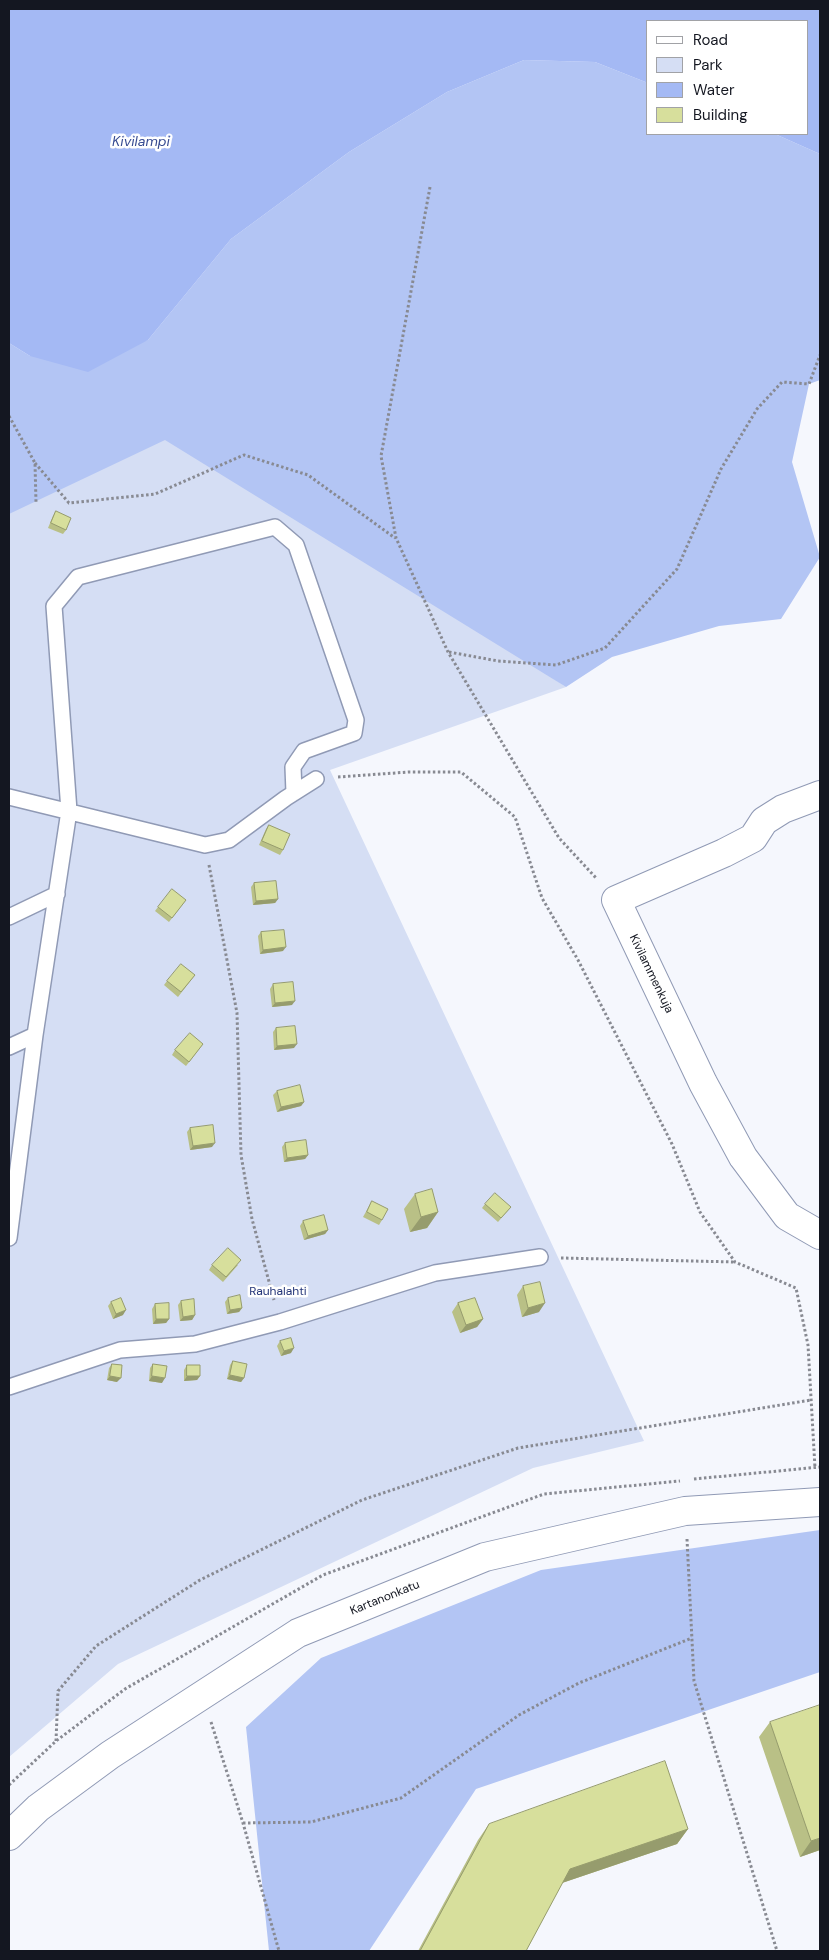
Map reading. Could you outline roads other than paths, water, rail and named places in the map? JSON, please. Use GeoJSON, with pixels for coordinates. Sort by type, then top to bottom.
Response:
{"type":"FeatureCollection","features":[{"type":"Feature","properties":{"kind":"street","name":"Kivilammenkuja"},"geometry":{"type":"LineString","coordinates":[[820,795],[783,809],[764,821],[753,838],[739,846],[616,900],[703,1083],[743,1157],[787,1216],[820,1235]]}},
{"type":"Feature","properties":{"kind":"street","name":"Kartanonkatu"},"geometry":{"type":"LineString","coordinates":[[9,1836],[38,1808],[110,1755],[298,1633],[485,1557],[685,1511],[820,1502]]}},
{"type":"Feature","properties":{"kind":"lane"},"geometry":{"type":"LineString","coordinates":[[9,1238],[35,1035],[70,811],[54,606],[78,576],[275,526],[296,545],[356,720],[354,733],[304,751],[293,767],[294,793]]}},
{"type":"Feature","properties":{"kind":"lane"},"geometry":{"type":"LineString","coordinates":[[9,797],[205,845],[229,840],[316,779]]}},
{"type":"Feature","properties":{"kind":"lane"},"geometry":{"type":"LineString","coordinates":[[9,917],[57,894]]}},
{"type":"Feature","properties":{"kind":"lane"},"geometry":{"type":"LineString","coordinates":[[9,1047],[35,1035]]}},
{"type":"Feature","properties":{"kind":"lane"},"geometry":{"type":"LineString","coordinates":[[9,1387],[120,1350],[195,1344],[280,1322],[435,1273],[540,1257]]}},
{"type":"Feature","properties":{"kind":"water","name":"Kivilampi"},"geometry":{"type":"Polygon","coordinates":[[[9,9],[820,9],[820,154],[777,135],[809,135],[809,20],[646,20],[646,82],[595,62],[524,60],[447,92],[349,152],[231,239],[148,340],[88,372],[30,356],[9,343],[9,9]]]}},
{"type":"Feature","properties":{"kind":"park label","name":"Rauhalahti"},"geometry":{"type":"Point","coordinates":[278,1292]}}]}
